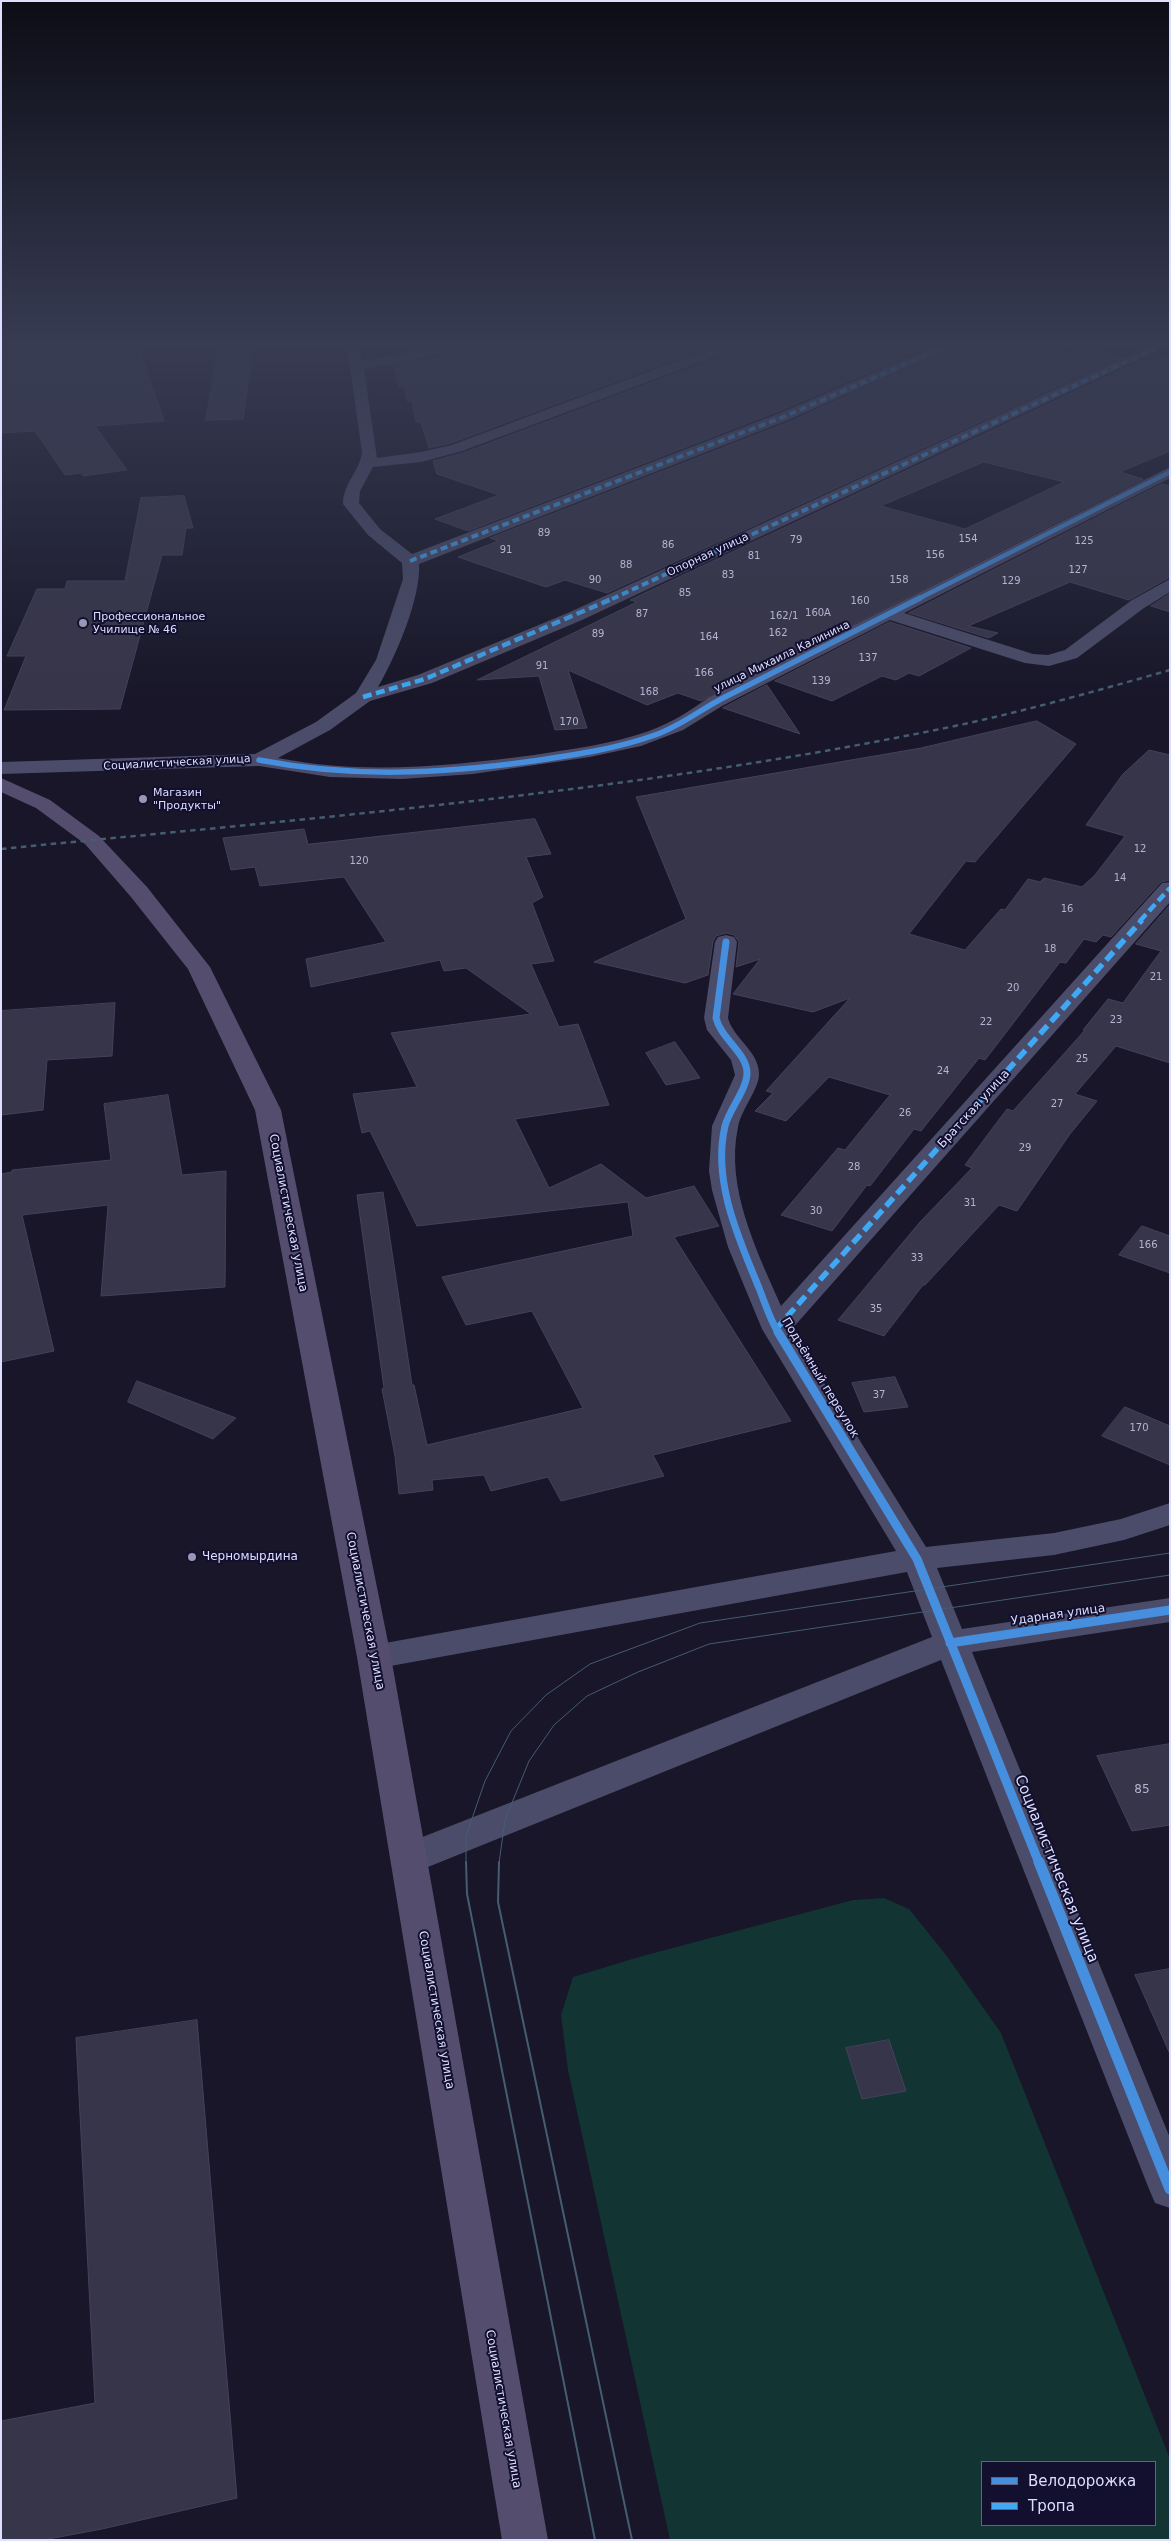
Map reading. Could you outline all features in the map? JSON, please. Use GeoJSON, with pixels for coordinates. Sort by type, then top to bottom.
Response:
{"type":"FeatureCollection","features":[{"type":"Feature","properties":{"kind":"main road","name":"Социалистическая улица"},"geometry":{"type":"LineString","coordinates":[[1,784],[42,804],[92,840],[139,892],[198,967],[268,1110],[374,1657],[410,1858],[525,2540]]}},
{"type":"Feature","properties":{"kind":"street"},"geometry":{"type":"LineString","coordinates":[[367,467],[352,492],[351,504],[374,532],[410,561],[656,467]]}},
{"type":"Feature","properties":{"kind":"street","name":"Опорная улица"},"geometry":{"type":"LineString","coordinates":[[363,697],[425,679],[576,616],[899,467]]}},
{"type":"Feature","properties":{"kind":"street","name":"улица Михаила Калинина"},"geometry":{"type":"LineString","coordinates":[[259,760],[289,767],[325,772],[407,774],[508,764],[629,744],[663,734],[702,712],[715,702],[891,615],[1170,472]]}},
{"type":"Feature","properties":{"kind":"street","name":"Социалистическая улица"},"geometry":{"type":"LineString","coordinates":[[1,768],[121,766],[259,760],[323,726],[363,697],[386,660],[411,579],[410,561]]}},
{"type":"Feature","properties":{"kind":"street"},"geometry":{"type":"LineString","coordinates":[[891,615],[1031,659],[1049,661],[1071,654],[1138,604],[1170,584]]}},
{"type":"Feature","properties":{"kind":"street","name":"Братская улица"},"geometry":{"type":"LineString","coordinates":[[776,1329],[1170,888]]}},
{"type":"Feature","properties":{"kind":"street","name":"Подъёмный переулок"},"geometry":{"type":"LineString","coordinates":[[726,942],[716,1018],[718,1030],[743,1059],[747,1075],[725,1126],[722,1171],[725,1190],[742,1247],[776,1329],[917,1559]]}},
{"type":"Feature","properties":{"kind":"street"},"geometry":{"type":"LineString","coordinates":[[374,1657],[917,1559],[1054,1544],[1124,1529],[1170,1514]]}},
{"type":"Feature","properties":{"kind":"street","name":"Социалистическая улица"},"geometry":{"type":"LineString","coordinates":[[917,1559],[1170,2189]]}},
{"type":"Feature","properties":{"kind":"street","name":"Ударная улица"},"geometry":{"type":"LineString","coordinates":[[410,1858],[950,1643],[1170,1610]]}},
{"type":"Feature","properties":{"kind":"green space"},"geometry":{"type":"Polygon","coordinates":[[[884,1898],[909,1909],[946,1955],[1001,2033],[1170,2459],[1170,2540],[670,2540],[568,2070],[561,2015],[573,1977],[639,1957],[853,1900],[884,1898]]]}},
{"type":"Feature","properties":{"kind":"building"},"geometry":{"type":"Polygon","coordinates":[[[59,467],[125,467],[127,470],[83,476],[81,473],[65,475],[59,467]]]}},
{"type":"Feature","properties":{"kind":"building"},"geometry":{"type":"Polygon","coordinates":[[[435,467],[635,467],[468,531],[435,519],[499,495],[437,474],[435,467]]]}},
{"type":"Feature","properties":{"kind":"building"},"geometry":{"type":"Polygon","coordinates":[[[674,467],[883,467],[607,593],[565,580],[546,587],[458,557],[498,541],[490,538],[674,467]]]}},
{"type":"Feature","properties":{"kind":"building"},"geometry":{"type":"Polygon","coordinates":[[[915,467],[973,467],[881,506],[965,529],[1064,482],[1002,467],[1133,467],[1120,472],[1143,479],[701,701],[678,693],[647,705],[568,670],[587,728],[555,730],[539,676],[477,680],[637,602],[630,600],[915,467]]]}},
{"type":"Feature","properties":{"kind":"building"},"geometry":{"type":"Polygon","coordinates":[[[1162,484],[1170,486],[1170,577],[1129,600],[1070,582],[968,626],[998,633],[989,638],[909,613],[1162,484]]]}},
{"type":"Feature","properties":{"kind":"building"},"geometry":{"type":"Polygon","coordinates":[[[184,496],[193,528],[186,528],[182,555],[162,555],[120,709],[4,710],[26,656],[7,656],[37,589],[65,589],[67,581],[125,581],[141,498],[184,496]]]}},
{"type":"Feature","properties":{"kind":"building"},"geometry":{"type":"Polygon","coordinates":[[[1170,594],[1170,612],[1151,606],[1170,594]]]}},
{"type":"Feature","properties":{"kind":"building"},"geometry":{"type":"Polygon","coordinates":[[[890,622],[971,648],[919,676],[909,673],[896,680],[882,676],[832,701],[775,681],[890,622]]]}},
{"type":"Feature","properties":{"kind":"building"},"geometry":{"type":"Polygon","coordinates":[[[767,685],[800,734],[723,708],[767,685]]]}},
{"type":"Feature","properties":{"kind":"building"},"geometry":{"type":"Polygon","coordinates":[[[1037,721],[1076,744],[975,862],[966,861],[909,934],[965,950],[1001,909],[1005,910],[1028,879],[1040,882],[1044,878],[1082,887],[1095,875],[1125,836],[1086,825],[1123,774],[1149,750],[1170,755],[1170,880],[1161,882],[1111,937],[1103,935],[1096,942],[1084,939],[1066,963],[1060,962],[985,1060],[979,1058],[921,1131],[914,1129],[870,1186],[867,1185],[832,1231],[781,1215],[838,1148],[845,1150],[890,1095],[829,1077],[786,1121],[755,1111],[773,1093],[766,1091],[850,998],[813,1012],[733,994],[760,959],[736,967],[739,942],[734,935],[726,933],[716,936],[713,942],[708,975],[685,983],[594,962],[686,919],[636,797],[921,748],[1037,721]]]}},
{"type":"Feature","properties":{"kind":"building"},"geometry":{"type":"Polygon","coordinates":[[[535,819],[551,854],[526,857],[543,897],[532,903],[554,961],[531,964],[559,1027],[578,1024],[609,1105],[515,1119],[549,1188],[601,1164],[646,1198],[694,1186],[719,1226],[674,1237],[791,1421],[653,1455],[664,1476],[561,1501],[548,1477],[491,1491],[484,1475],[432,1480],[433,1490],[399,1494],[395,1456],[382,1389],[384,1388],[357,1195],[383,1192],[412,1385],[414,1385],[427,1445],[583,1408],[532,1311],[466,1325],[442,1277],[633,1236],[628,1202],[417,1226],[370,1131],[362,1133],[353,1094],[417,1087],[391,1033],[531,1014],[466,968],[444,971],[440,960],[311,987],[306,959],[386,942],[344,877],[260,886],[255,867],[231,870],[223,838],[304,829],[308,844],[535,819]]]}},
{"type":"Feature","properties":{"kind":"building"},"geometry":{"type":"Polygon","coordinates":[[[1170,905],[1170,1063],[1116,1046],[1075,1094],[1097,1101],[1070,1134],[1017,1211],[999,1205],[923,1285],[884,1336],[838,1320],[920,1222],[972,1168],[965,1165],[1007,1109],[1013,1111],[1085,1030],[1083,1030],[1108,999],[1123,1003],[1161,951],[1136,944],[1170,905]]]}},
{"type":"Feature","properties":{"kind":"building"},"geometry":{"type":"Polygon","coordinates":[[[115,1003],[112,1056],[47,1060],[43,1110],[1,1115],[1,1011],[115,1003]]]}},
{"type":"Feature","properties":{"kind":"building"},"geometry":{"type":"Polygon","coordinates":[[[675,1042],[700,1078],[666,1085],[646,1053],[675,1042]]]}},
{"type":"Feature","properties":{"kind":"building"},"geometry":{"type":"Polygon","coordinates":[[[168,1095],[182,1175],[226,1171],[225,1287],[101,1296],[108,1205],[22,1215],[54,1351],[1,1362],[1,1174],[12,1172],[12,1170],[111,1160],[104,1104],[168,1095]]]}},
{"type":"Feature","properties":{"kind":"building"},"geometry":{"type":"Polygon","coordinates":[[[1142,1226],[1170,1236],[1170,1273],[1119,1255],[1142,1226]]]}},
{"type":"Feature","properties":{"kind":"building"},"geometry":{"type":"Polygon","coordinates":[[[895,1377],[908,1407],[864,1412],[852,1383],[895,1377]]]}},
{"type":"Feature","properties":{"kind":"building"},"geometry":{"type":"Polygon","coordinates":[[[137,1381],[236,1418],[213,1439],[128,1402],[137,1381]]]}},
{"type":"Feature","properties":{"kind":"building"},"geometry":{"type":"Polygon","coordinates":[[[1125,1407],[1170,1426],[1170,1465],[1102,1436],[1125,1407]]]}},
{"type":"Feature","properties":{"kind":"building"},"geometry":{"type":"Polygon","coordinates":[[[1170,1744],[1170,1825],[1132,1831],[1097,1756],[1170,1744]]]}},
{"type":"Feature","properties":{"kind":"building"},"geometry":{"type":"Polygon","coordinates":[[[1170,1969],[1170,2054],[1135,1975],[1170,1969]]]}},
{"type":"Feature","properties":{"kind":"building"},"geometry":{"type":"Polygon","coordinates":[[[197,2020],[237,2498],[102,2529],[43,2540],[1,2540],[1,2421],[95,2403],[76,2038],[197,2020]]]}},
{"type":"Feature","properties":{"kind":"building"},"geometry":{"type":"Polygon","coordinates":[[[889,2040],[906,2091],[862,2099],[846,2048],[889,2040]]]}},
{"type":"Feature","properties":{"kind":"tram line"},"geometry":{"type":"LineString","coordinates":[[466,1862],[466,1836],[485,1781],[511,1731],[546,1695],[590,1664],[700,1623],[1170,1553]]}},
{"type":"Feature","properties":{"kind":"tram line"},"geometry":{"type":"LineString","coordinates":[[499,1863],[505,1820],[529,1761],[554,1725],[587,1696],[638,1672],[709,1644],[1170,1575]]}},
{"type":"Feature","properties":{"kind":"tram line"},"geometry":{"type":"LineString","coordinates":[[466,1862],[467,1894],[595,2540]]}},
{"type":"Feature","properties":{"kind":"tram line"},"geometry":{"type":"LineString","coordinates":[[499,1862],[498,1902],[632,2540]]}},
{"type":"Feature","properties":{"kind":"railway"},"geometry":{"type":"LineString","coordinates":[[1,849],[365,813],[608,784],[729,767],[849,747],[969,723],[1044,705],[1170,670]]}},
{"type":"Feature","properties":{"kind":"marked path"},"geometry":{"type":"LineString","coordinates":[[410,561],[655,467]]}},
{"type":"Feature","properties":{"kind":"marked path"},"geometry":{"type":"LineString","coordinates":[[363,697],[425,679],[576,616],[899,467]]}},
{"type":"Feature","properties":{"kind":"marked path"},"geometry":{"type":"LineString","coordinates":[[776,1329],[1170,888]]}},
{"type":"Feature","properties":{"kind":"cycle path"},"geometry":{"type":"LineString","coordinates":[[259,760],[330,772],[437,772],[545,759],[590,752],[634,742],[655,735],[696,716],[715,702],[1170,472]]}},
{"type":"Feature","properties":{"kind":"cycle path"},"geometry":{"type":"LineString","coordinates":[[726,942],[716,1018],[719,1030],[743,1059],[747,1075],[725,1126],[722,1171],[725,1190],[742,1247],[776,1329],[917,1559],[1170,2189]]}},
{"type":"Feature","properties":{"kind":"cycle path"},"geometry":{"type":"LineString","coordinates":[[950,1643],[1170,1610]]}},
{"type":"Feature","properties":{"kind":"place","name":"Профессиональное Училище № 46"},"geometry":{"type":"Point","coordinates":[83,623]}},
{"type":"Feature","properties":{"kind":"place","name":"Магазин \"Продукты\""},"geometry":{"type":"Point","coordinates":[143,799]}},
{"type":"Feature","properties":{"kind":"place","name":"Черномырдина"},"geometry":{"type":"Point","coordinates":[192,1557]}}]}
